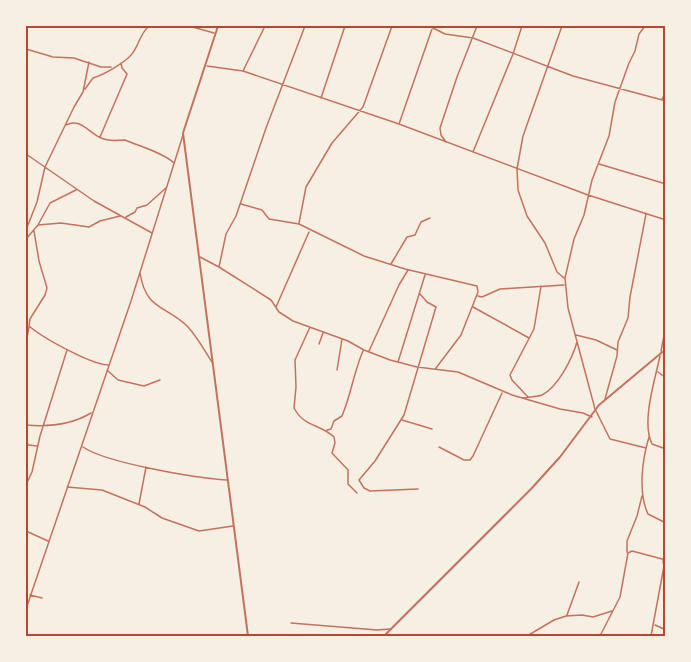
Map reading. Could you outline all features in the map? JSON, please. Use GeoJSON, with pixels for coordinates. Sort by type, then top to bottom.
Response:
{"type":"FeatureCollection","features":[{"type":"Feature","properties":{"kind":"street"},"geometry":{"type":"LineString","coordinates":[[26,230],[37,202],[45,167],[89,80],[104,75],[112,67],[131,56],[136,49],[140,34],[148,26]]}},
{"type":"Feature","properties":{"kind":"street"},"geometry":{"type":"LineString","coordinates":[[189,26],[216,33]]}},
{"type":"Feature","properties":{"kind":"street"},"geometry":{"type":"LineString","coordinates":[[26,609],[27,598],[30,595],[120,334],[218,26]]}},
{"type":"Feature","properties":{"kind":"street"},"geometry":{"type":"LineString","coordinates":[[243,71],[265,26]]}},
{"type":"Feature","properties":{"kind":"street"},"geometry":{"type":"LineString","coordinates":[[219,267],[226,234],[241,204],[247,180],[305,26]]}},
{"type":"Feature","properties":{"kind":"street"},"geometry":{"type":"LineString","coordinates":[[321,99],[345,26]]}},
{"type":"Feature","properties":{"kind":"street"},"geometry":{"type":"LineString","coordinates":[[299,224],[308,183],[332,142],[365,101],[392,26]]}},
{"type":"Feature","properties":{"kind":"street"},"geometry":{"type":"LineString","coordinates":[[399,124],[431,26],[445,33],[473,38],[573,76],[666,101]]}},
{"type":"Feature","properties":{"kind":"street"},"geometry":{"type":"LineString","coordinates":[[446,142],[441,135],[441,128],[457,77],[477,26]]}},
{"type":"Feature","properties":{"kind":"street"},"geometry":{"type":"LineString","coordinates":[[473,153],[522,26]]}},
{"type":"Feature","properties":{"kind":"street"},"geometry":{"type":"LineString","coordinates":[[562,26],[523,135],[517,169],[518,190],[527,216],[545,243],[557,272],[565,278]]}},
{"type":"Feature","properties":{"kind":"street"},"geometry":{"type":"LineString","coordinates":[[645,26],[639,34],[640,38],[615,102],[608,142],[598,164],[584,214],[574,239],[565,284],[566,299],[595,410],[610,439],[646,448]]}},
{"type":"Feature","properties":{"kind":"street"},"geometry":{"type":"LineString","coordinates":[[26,48],[53,57],[74,58],[101,67],[112,67]]}},
{"type":"Feature","properties":{"kind":"street"},"geometry":{"type":"LineString","coordinates":[[83,92],[89,62]]}},
{"type":"Feature","properties":{"kind":"street"},"geometry":{"type":"LineString","coordinates":[[100,137],[127,74],[121,62]]}},
{"type":"Feature","properties":{"kind":"street"},"geometry":{"type":"LineString","coordinates":[[206,66],[243,71],[399,124],[588,195],[666,220]]}},
{"type":"Feature","properties":{"kind":"street"},"geometry":{"type":"LineString","coordinates":[[662,100],[666,92]]}},
{"type":"Feature","properties":{"kind":"street"},"geometry":{"type":"LineString","coordinates":[[65,126],[71,123],[80,124],[100,137],[116,142],[124,140],[164,155],[175,164]]}},
{"type":"Feature","properties":{"kind":"street"},"geometry":{"type":"LineString","coordinates":[[183,133],[248,636]]}},
{"type":"Feature","properties":{"kind":"street"},"geometry":{"type":"LineString","coordinates":[[26,154],[77,190],[152,234]]}},
{"type":"Feature","properties":{"kind":"street"},"geometry":{"type":"LineString","coordinates":[[598,164],[666,184]]}},
{"type":"Feature","properties":{"kind":"street"},"geometry":{"type":"LineString","coordinates":[[125,218],[138,208],[147,205],[168,186]]}},
{"type":"Feature","properties":{"kind":"street"},"geometry":{"type":"LineString","coordinates":[[26,239],[34,231],[47,207],[53,201],[77,190]]}},
{"type":"Feature","properties":{"kind":"street"},"geometry":{"type":"LineString","coordinates":[[241,204],[262,210],[266,217],[273,221],[299,224],[352,252],[408,270],[475,285],[478,288],[477,295],[461,335],[435,369]]}},
{"type":"Feature","properties":{"kind":"street"},"geometry":{"type":"LineString","coordinates":[[605,400],[618,342],[628,318],[646,214]]}},
{"type":"Feature","properties":{"kind":"street"},"geometry":{"type":"LineString","coordinates":[[38,225],[61,223],[89,227],[100,221],[121,216]]}},
{"type":"Feature","properties":{"kind":"street"},"geometry":{"type":"LineString","coordinates":[[391,265],[407,237],[415,234],[421,222],[430,218]]}},
{"type":"Feature","properties":{"kind":"street"},"geometry":{"type":"LineString","coordinates":[[26,343],[30,319],[47,288],[34,231]]}},
{"type":"Feature","properties":{"kind":"street"},"geometry":{"type":"LineString","coordinates":[[276,308],[310,231]]}},
{"type":"Feature","properties":{"kind":"street"},"geometry":{"type":"LineString","coordinates":[[198,256],[271,300],[285,317],[343,338],[363,350],[397,363],[459,372],[502,392],[592,417]]}},
{"type":"Feature","properties":{"kind":"street"},"geometry":{"type":"LineString","coordinates":[[368,352],[408,270]]}},
{"type":"Feature","properties":{"kind":"street"},"geometry":{"type":"LineString","coordinates":[[140,271],[142,287],[149,299],[187,327],[201,344],[212,363]]}},
{"type":"Feature","properties":{"kind":"street"},"geometry":{"type":"LineString","coordinates":[[397,363],[426,274]]}},
{"type":"Feature","properties":{"kind":"street"},"geometry":{"type":"LineString","coordinates":[[477,295],[482,297],[500,289],[565,284]]}},
{"type":"Feature","properties":{"kind":"street"},"geometry":{"type":"LineString","coordinates":[[528,397],[510,376],[534,329],[541,286]]}},
{"type":"Feature","properties":{"kind":"street"},"geometry":{"type":"LineString","coordinates":[[418,489],[370,491],[364,488],[359,481],[375,461],[401,420],[415,382],[417,367],[436,306],[427,302],[420,294]]}},
{"type":"Feature","properties":{"kind":"street"},"geometry":{"type":"LineString","coordinates":[[473,307],[530,338]]}},
{"type":"Feature","properties":{"kind":"street"},"geometry":{"type":"LineString","coordinates":[[26,318],[30,319]]}},
{"type":"Feature","properties":{"kind":"street"},"geometry":{"type":"LineString","coordinates":[[29,326],[67,349],[98,364],[108,365]]}},
{"type":"Feature","properties":{"kind":"street"},"geometry":{"type":"LineString","coordinates":[[600,636],[621,593],[627,556],[627,539],[640,506],[649,437],[648,417],[666,326]]}},
{"type":"Feature","properties":{"kind":"street"},"geometry":{"type":"LineString","coordinates":[[310,327],[295,360],[294,408],[304,421],[325,430],[334,437],[332,453],[348,470],[348,484],[357,493]]}},
{"type":"Feature","properties":{"kind":"street"},"geometry":{"type":"LineString","coordinates":[[319,344],[323,332]]}},
{"type":"Feature","properties":{"kind":"street"},"geometry":{"type":"LineString","coordinates":[[576,335],[596,340],[617,350]]}},
{"type":"Feature","properties":{"kind":"street"},"geometry":{"type":"LineString","coordinates":[[337,370],[343,338]]}},
{"type":"Feature","properties":{"kind":"street"},"geometry":{"type":"LineString","coordinates":[[521,398],[543,394],[566,370],[577,340]]}},
{"type":"Feature","properties":{"kind":"street"},"geometry":{"type":"LineString","coordinates":[[26,485],[32,472],[55,384],[67,349]]}},
{"type":"Feature","properties":{"kind":"street"},"geometry":{"type":"LineString","coordinates":[[384,636],[531,489],[592,417],[595,410],[666,349]]}},
{"type":"Feature","properties":{"kind":"street"},"geometry":{"type":"LineString","coordinates":[[325,430],[331,429],[334,421],[342,416],[363,350]]}},
{"type":"Feature","properties":{"kind":"street"},"geometry":{"type":"LineString","coordinates":[[106,370],[118,380],[144,386],[160,380]]}},
{"type":"Feature","properties":{"kind":"street"},"geometry":{"type":"LineString","coordinates":[[657,371],[666,378]]}},
{"type":"Feature","properties":{"kind":"street"},"geometry":{"type":"LineString","coordinates":[[439,447],[464,460],[470,460],[502,392]]}},
{"type":"Feature","properties":{"kind":"street"},"geometry":{"type":"LineString","coordinates":[[26,425],[44,427],[81,419],[92,412]]}},
{"type":"Feature","properties":{"kind":"street"},"geometry":{"type":"LineString","coordinates":[[401,420],[432,429]]}},
{"type":"Feature","properties":{"kind":"street"},"geometry":{"type":"LineString","coordinates":[[26,437],[27,445],[38,446]]}},
{"type":"Feature","properties":{"kind":"street"},"geometry":{"type":"LineString","coordinates":[[649,437],[652,444],[666,449]]}},
{"type":"Feature","properties":{"kind":"street"},"geometry":{"type":"LineString","coordinates":[[82,447],[106,457],[228,480]]}},
{"type":"Feature","properties":{"kind":"street"},"geometry":{"type":"LineString","coordinates":[[139,505],[146,466]]}},
{"type":"Feature","properties":{"kind":"street"},"geometry":{"type":"LineString","coordinates":[[66,487],[102,490],[139,505],[160,517],[199,531],[234,526]]}},
{"type":"Feature","properties":{"kind":"street"},"geometry":{"type":"LineString","coordinates":[[642,492],[647,513],[666,523]]}},
{"type":"Feature","properties":{"kind":"street"},"geometry":{"type":"LineString","coordinates":[[26,531],[49,541]]}},
{"type":"Feature","properties":{"kind":"street"},"geometry":{"type":"LineString","coordinates":[[627,556],[632,551],[666,560]]}},
{"type":"Feature","properties":{"kind":"street"},"geometry":{"type":"LineString","coordinates":[[651,636],[664,566],[662,559]]}},
{"type":"Feature","properties":{"kind":"street"},"geometry":{"type":"LineString","coordinates":[[566,616],[579,582]]}},
{"type":"Feature","properties":{"kind":"street"},"geometry":{"type":"LineString","coordinates":[[30,595],[42,598]]}},
{"type":"Feature","properties":{"kind":"street"},"geometry":{"type":"LineString","coordinates":[[527,636],[554,620],[566,616],[593,617],[613,610]]}},
{"type":"Feature","properties":{"kind":"street"},"geometry":{"type":"LineString","coordinates":[[291,623],[377,630],[391,629]]}},
{"type":"Feature","properties":{"kind":"street"},"geometry":{"type":"LineString","coordinates":[[654,624],[666,630]]}}]}
